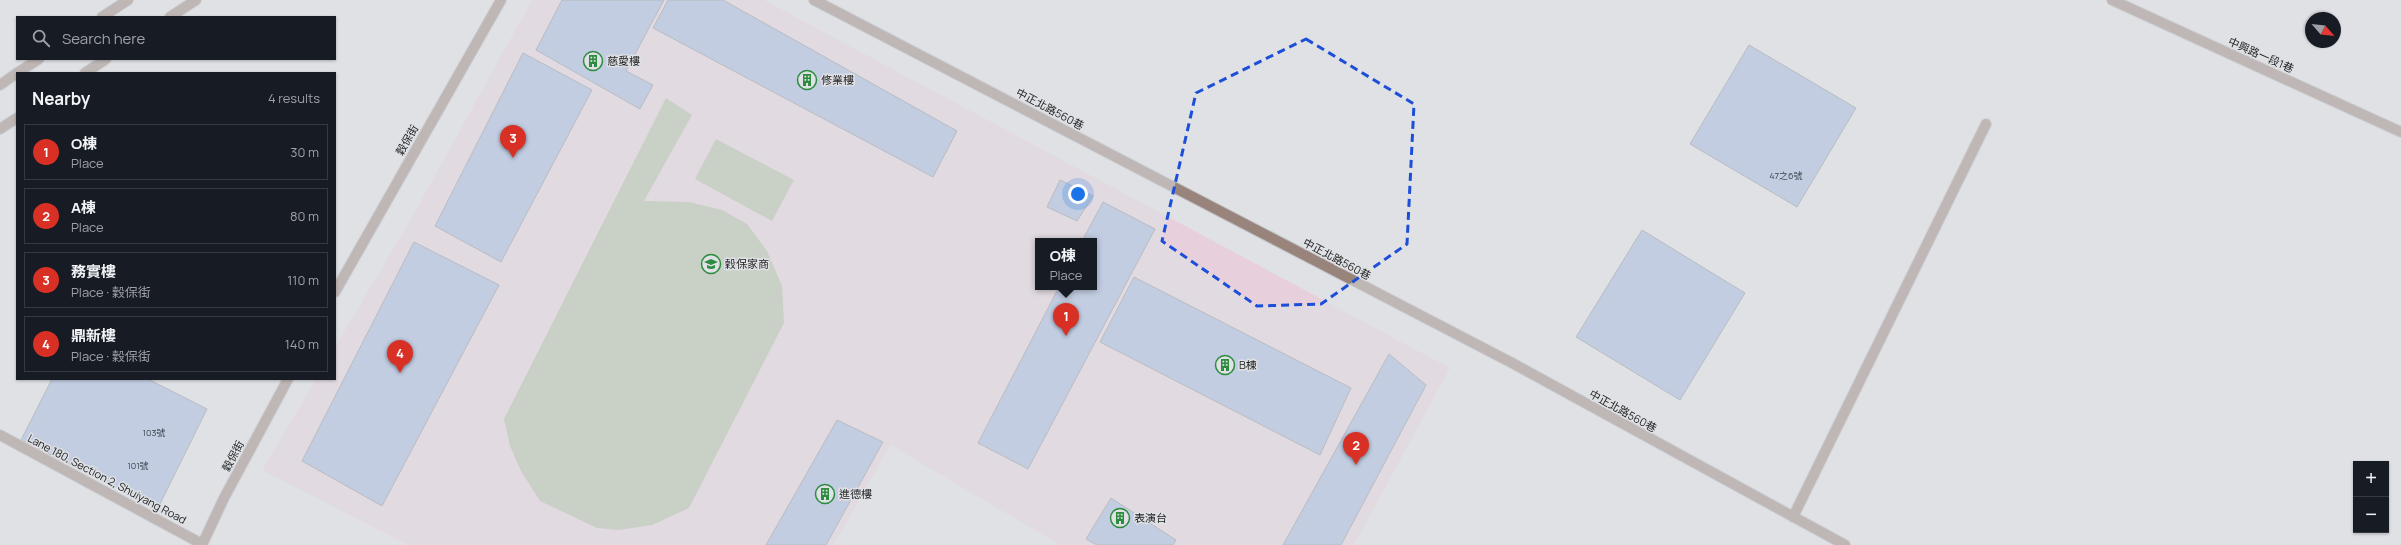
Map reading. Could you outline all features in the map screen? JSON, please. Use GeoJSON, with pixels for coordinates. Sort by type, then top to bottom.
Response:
{"type":"FeatureCollection","features":[{"type":"Feature","properties":{"kind":"street"},"geometry":{"type":"LineString","coordinates":[[104,16],[128,0]]}},
{"type":"Feature","properties":{"kind":"street"},"geometry":{"type":"LineString","coordinates":[[172,16],[196,0]]}},
{"type":"Feature","properties":{"kind":"street","name":"穀保街"},"geometry":{"type":"LineString","coordinates":[[336,290],[501,0]]}},
{"type":"Feature","properties":{"kind":"street","name":"中正北路560巷"},"geometry":{"type":"LineString","coordinates":[[814,0],[1514,364],[1845,545]]}},
{"type":"Feature","properties":{"kind":"street","name":"中興路一段1巷"},"geometry":{"type":"LineString","coordinates":[[2112,0],[2401,132]]}},
{"type":"Feature","properties":{"kind":"street"},"geometry":{"type":"LineString","coordinates":[[19,72],[37,60]]}},
{"type":"Feature","properties":{"kind":"street"},"geometry":{"type":"LineString","coordinates":[[86,72],[104,60]]}},
{"type":"Feature","properties":{"kind":"street"},"geometry":{"type":"LineString","coordinates":[[0,85],[16,74]]}},
{"type":"Feature","properties":{"kind":"street"},"geometry":{"type":"LineString","coordinates":[[0,129],[16,119]]}},
{"type":"Feature","properties":{"kind":"street"},"geometry":{"type":"LineString","coordinates":[[1793,517],[1986,124]]}},
{"type":"Feature","properties":{"kind":"street","name":"穀保街"},"geometry":{"type":"LineString","coordinates":[[202,544],[224,498],[287,380]]}},
{"type":"Feature","properties":{"kind":"street","name":"Lane 180, Section 2, Shuiyang Road"},"geometry":{"type":"LineString","coordinates":[[0,435],[202,544]]}},
{"type":"Feature","properties":{"kind":"highlighted area"},"geometry":{"type":"Polygon","coordinates":[[[1306,39],[1414,104],[1407,244],[1321,304],[1257,306],[1162,241],[1196,93],[1306,39]]]}},
{"type":"Feature","properties":{"kind":"shaded area","name":"穀保家商"},"geometry":{"type":"Polygon","coordinates":[[[532,0],[764,0],[1450,368],[1354,545],[1060,545],[890,445],[834,545],[408,545],[262,470],[315,380],[336,380],[336,345],[407,226],[532,0]]]}},
{"type":"Feature","properties":{"kind":"green space"},"geometry":{"type":"Polygon","coordinates":[[[666,98],[692,115],[644,201],[689,202],[722,210],[747,224],[767,251],[782,286],[784,323],[689,508],[652,525],[619,530],[597,528],[540,501],[521,471],[510,446],[504,419],[666,98]]]}},
{"type":"Feature","properties":{"kind":"green space"},"geometry":{"type":"Polygon","coordinates":[[[716,139],[794,180],[772,221],[695,179],[716,139]]]}},
{"type":"Feature","properties":{"kind":"building","name":"慈愛樓"},"geometry":{"type":"Polygon","coordinates":[[[562,0],[664,0],[626,71],[653,85],[640,109],[536,50],[562,0]]]}},
{"type":"Feature","properties":{"kind":"building","name":"修業樓"},"geometry":{"type":"Polygon","coordinates":[[[668,0],[723,0],[957,131],[933,177],[653,28],[668,0]]]}},
{"type":"Feature","properties":{"kind":"building"},"geometry":{"type":"Polygon","coordinates":[[[1749,45],[1856,108],[1797,207],[1690,144],[1749,45]]]}},
{"type":"Feature","properties":{"kind":"building"},"geometry":{"type":"Polygon","coordinates":[[[523,53],[592,90],[501,262],[435,226],[523,53]]]}},
{"type":"Feature","properties":{"kind":"building"},"geometry":{"type":"Polygon","coordinates":[[[1060,180],[1093,196],[1077,221],[1047,207],[1060,180]]]}},
{"type":"Feature","properties":{"kind":"building"},"geometry":{"type":"Polygon","coordinates":[[[1103,202],[1155,229],[1028,469],[978,443],[1057,290],[1097,290],[1097,238],[1084,238],[1103,202]]]}},
{"type":"Feature","properties":{"kind":"building"},"geometry":{"type":"Polygon","coordinates":[[[1642,230],[1745,293],[1680,400],[1576,337],[1642,230]]]}},
{"type":"Feature","properties":{"kind":"building"},"geometry":{"type":"Polygon","coordinates":[[[414,242],[499,285],[382,506],[302,461],[414,242]]]}},
{"type":"Feature","properties":{"kind":"building","name":"B棟"},"geometry":{"type":"Polygon","coordinates":[[[1134,277],[1351,388],[1320,455],[1100,342],[1134,277]]]}},
{"type":"Feature","properties":{"kind":"building"},"geometry":{"type":"Polygon","coordinates":[[[1389,354],[1426,385],[1341,545],[1283,545],[1389,354]]]}},
{"type":"Feature","properties":{"kind":"building"},"geometry":{"type":"Polygon","coordinates":[[[51,380],[150,380],[207,409],[158,508],[21,440],[51,380]]]}},
{"type":"Feature","properties":{"kind":"building","name":"進德樓"},"geometry":{"type":"Polygon","coordinates":[[[837,420],[883,442],[826,545],[766,545],[837,420]]]}},
{"type":"Feature","properties":{"kind":"building","name":"表演台"},"geometry":{"type":"Polygon","coordinates":[[[1111,498],[1176,540],[1173,545],[1097,545],[1086,539],[1111,498]]]}},
{"type":"Feature","properties":{"kind":"place","name":"慈愛樓"},"geometry":{"type":"Point","coordinates":[593,61]}},
{"type":"Feature","properties":{"kind":"place","name":"修業樓"},"geometry":{"type":"Point","coordinates":[807,80]}},
{"type":"Feature","properties":{"kind":"place","name":"務實樓"},"geometry":{"type":"Point","coordinates":[513,158]}},
{"type":"Feature","properties":{"kind":"place","name":"穀保家商"},"geometry":{"type":"Point","coordinates":[711,264]}},
{"type":"Feature","properties":{"kind":"place","name":"O棟"},"geometry":{"type":"Point","coordinates":[1066,336]}},
{"type":"Feature","properties":{"kind":"place","name":"B棟"},"geometry":{"type":"Point","coordinates":[1225,365]}},
{"type":"Feature","properties":{"kind":"place","name":"鼎新樓"},"geometry":{"type":"Point","coordinates":[400,373]}},
{"type":"Feature","properties":{"kind":"place","name":"A棟"},"geometry":{"type":"Point","coordinates":[1356,465]}},
{"type":"Feature","properties":{"kind":"place","name":"進德樓"},"geometry":{"type":"Point","coordinates":[825,494]}},
{"type":"Feature","properties":{"kind":"place","name":"表演台"},"geometry":{"type":"Point","coordinates":[1120,518]}}]}
